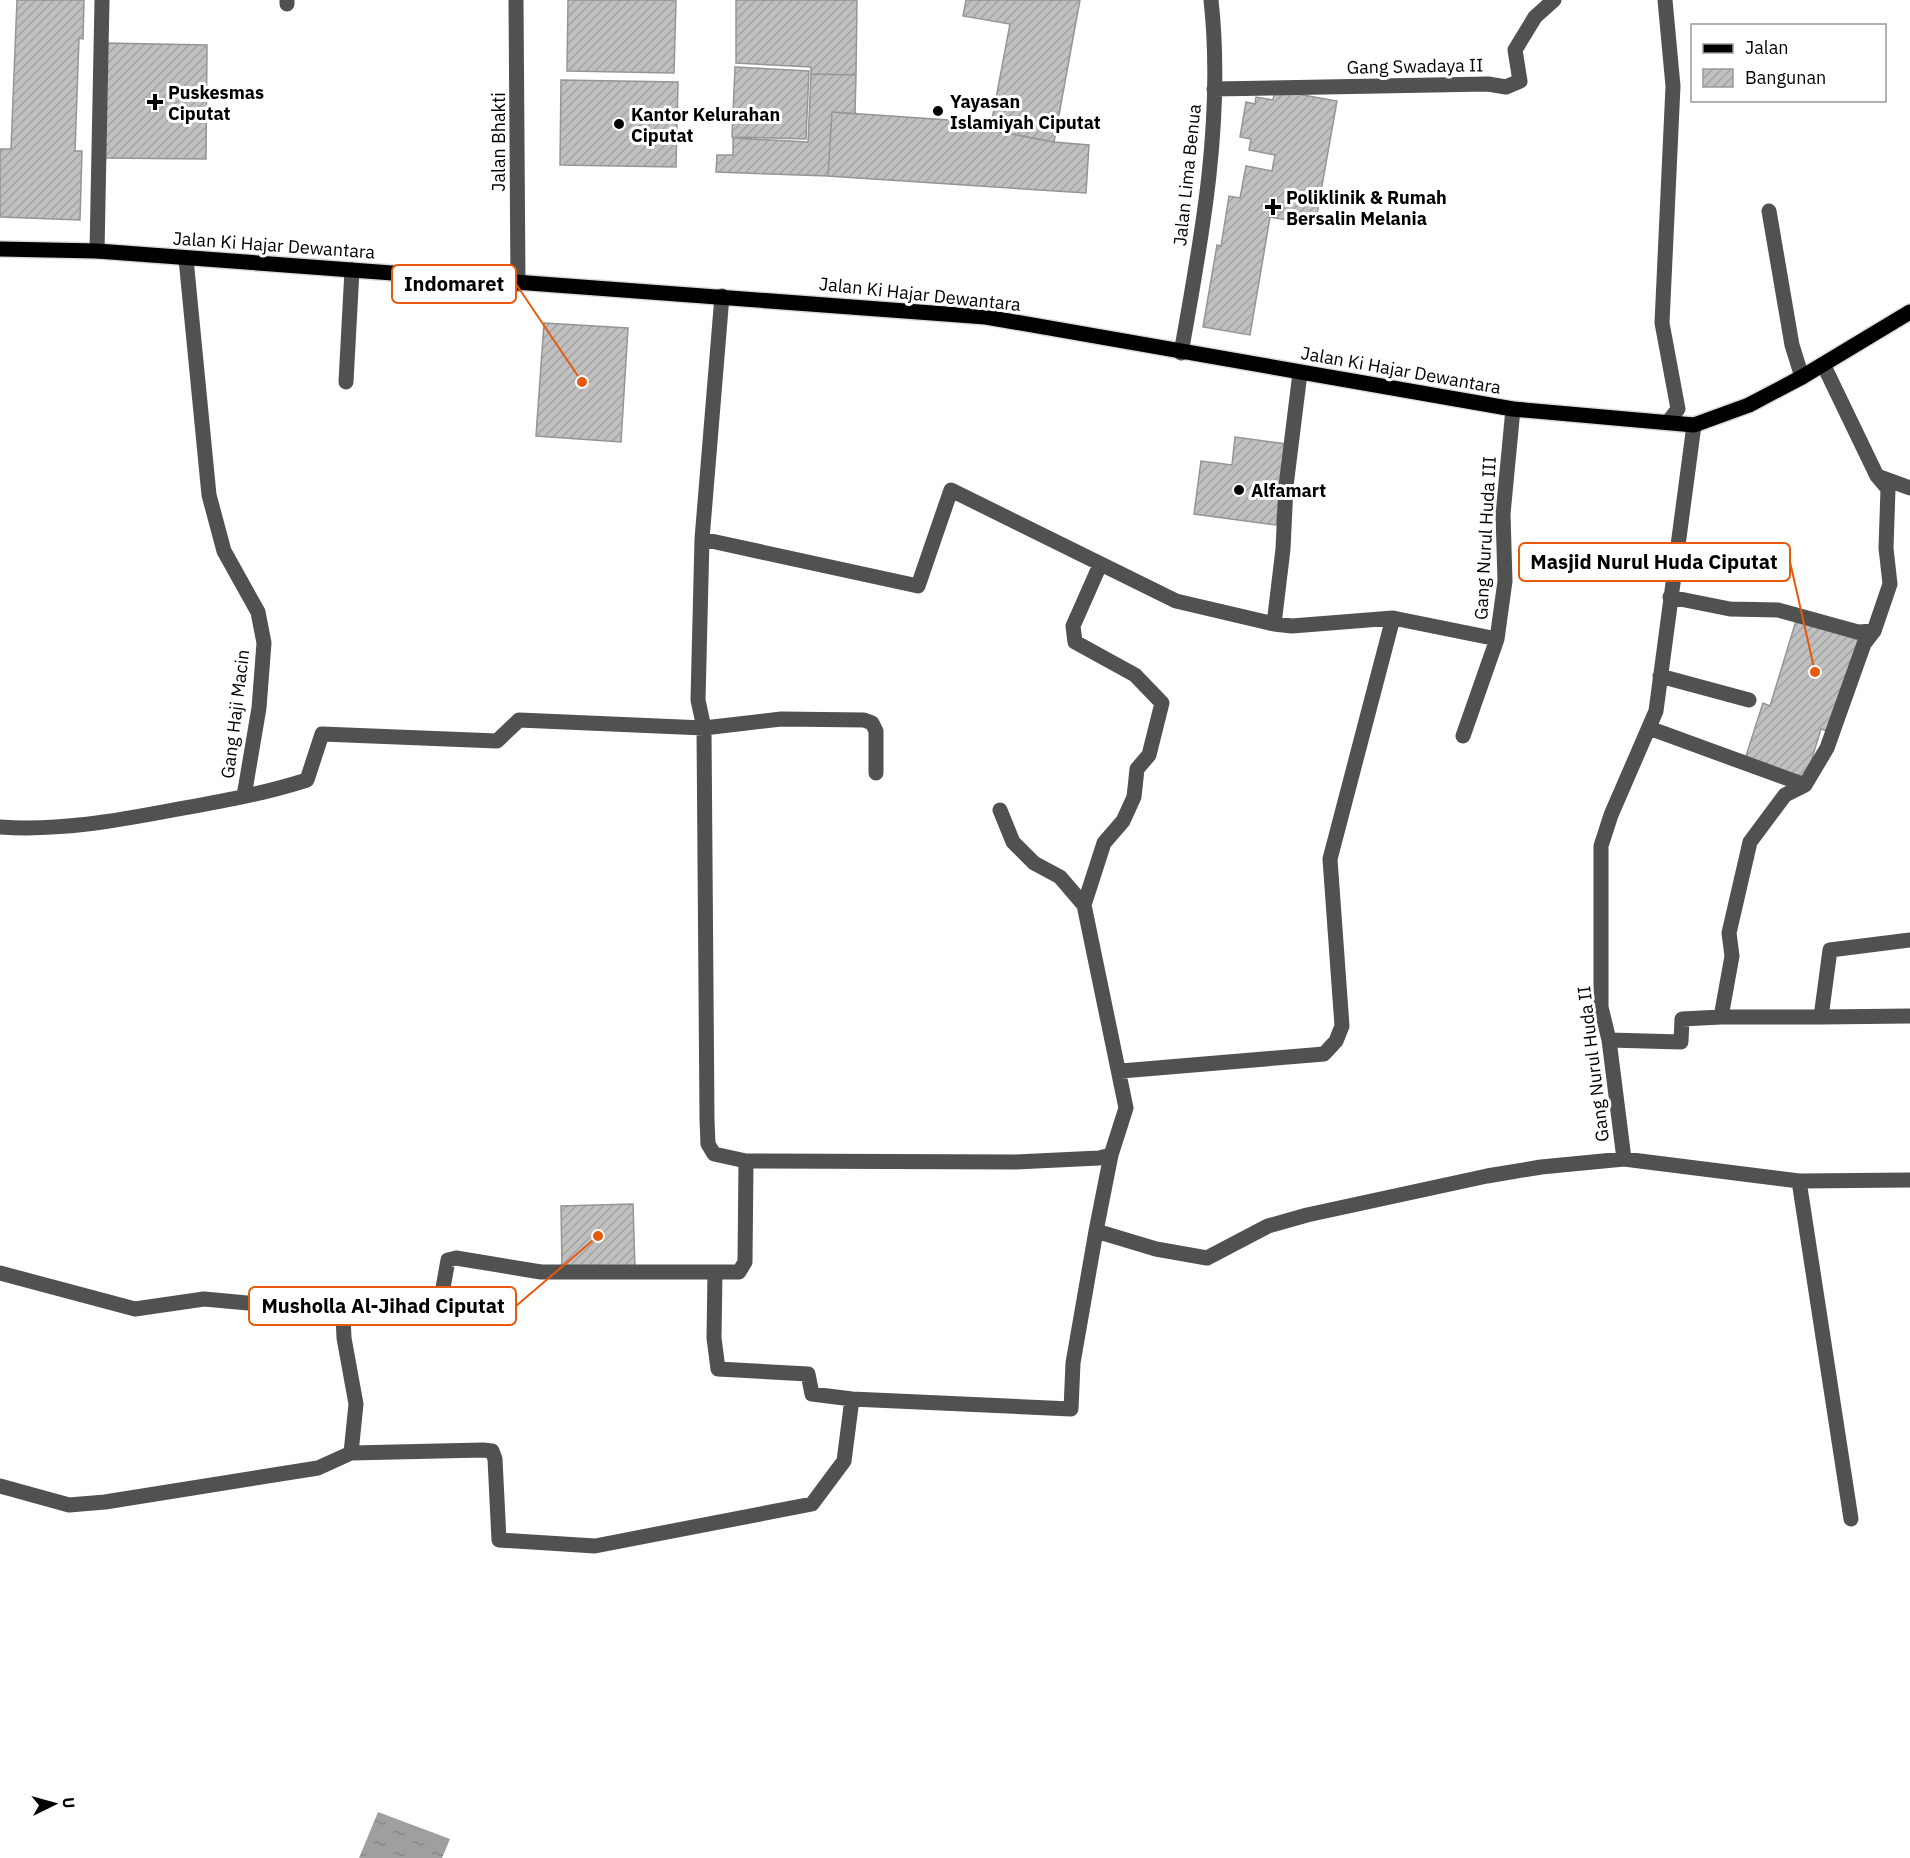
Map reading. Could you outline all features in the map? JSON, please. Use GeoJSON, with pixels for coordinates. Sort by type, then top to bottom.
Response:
{"type":"FeatureCollection","features":[{"type":"Feature","properties":{"kind":"main road","name":"Jalan Ki Hajar Dewantara"},"geometry":{"type":"LineString","coordinates":[[0,249],[97,251],[986,317],[1513,409],[1694,425],[1749,405],[1824,366],[1910,312]]}},
{"type":"Feature","properties":{"kind":"street"},"geometry":{"type":"LineString","coordinates":[[97,251],[102,0]]}},
{"type":"Feature","properties":{"kind":"street","name":"Jalan Bhakti"},"geometry":{"type":"LineString","coordinates":[[516,0],[518,284]]}},
{"type":"Feature","properties":{"kind":"street","name":"Jalan Lima Benua"},"geometry":{"type":"LineString","coordinates":[[1181,352],[1205,220],[1214,89],[1215,38],[1210,0]]}},
{"type":"Feature","properties":{"kind":"street","name":"Gang Swadaya II"},"geometry":{"type":"LineString","coordinates":[[1214,89],[1488,84],[1506,87],[1520,81],[1515,50],[1535,17],[1554,0]]}},
{"type":"Feature","properties":{"kind":"street"},"geometry":{"type":"LineString","coordinates":[[1665,0],[1673,86],[1662,323],[1678,409],[1668,422]]}},
{"type":"Feature","properties":{"kind":"street"},"geometry":{"type":"LineString","coordinates":[[1768,211],[1792,345],[1802,377]]}},
{"type":"Feature","properties":{"kind":"street","name":"Gang Haji Macin"},"geometry":{"type":"LineString","coordinates":[[0,826],[34,829],[95,824],[244,796],[259,708],[264,643],[258,612],[224,551],[209,495],[186,259]]}},
{"type":"Feature","properties":{"kind":"street"},"geometry":{"type":"LineString","coordinates":[[346,382],[352,270]]}},
{"type":"Feature","properties":{"kind":"street"},"geometry":{"type":"LineString","coordinates":[[722,296],[702,539],[699,700],[704,728],[708,1144],[714,1154],[746,1161],[1015,1162],[1099,1158],[1111,1155]]}},
{"type":"Feature","properties":{"kind":"street"},"geometry":{"type":"LineString","coordinates":[[1721,1017],[1732,956],[1729,933],[1750,842],[1785,795],[1805,785],[1827,748],[1890,584],[1886,548],[1888,489],[1877,476],[1824,366]]}},
{"type":"Feature","properties":{"kind":"street"},"geometry":{"type":"LineString","coordinates":[[1274,624],[1283,549],[1286,486],[1300,373]]}},
{"type":"Feature","properties":{"kind":"street","name":"Gang Nurul Huda III"},"geometry":{"type":"LineString","coordinates":[[1463,736],[1497,639],[1505,581],[1503,514],[1513,409]]}},
{"type":"Feature","properties":{"kind":"street","name":"Gang Nurul Huda II"},"geometry":{"type":"LineString","coordinates":[[1694,425],[1656,711],[1611,815],[1601,846],[1601,1007],[1609,1040],[1624,1159],[1799,1181],[1910,1180]]}},
{"type":"Feature","properties":{"kind":"street"},"geometry":{"type":"LineString","coordinates":[[1877,476],[1910,488]]}},
{"type":"Feature","properties":{"kind":"street"},"geometry":{"type":"LineString","coordinates":[[702,539],[918,586],[951,490],[1176,601],[1274,624],[1292,626],[1393,618],[1497,639]]}},
{"type":"Feature","properties":{"kind":"street"},"geometry":{"type":"LineString","coordinates":[[1084,905],[1104,843],[1123,821],[1134,797],[1137,769],[1149,755],[1162,703],[1135,675],[1076,642],[1073,626],[1100,565]]}},
{"type":"Feature","properties":{"kind":"street"},"geometry":{"type":"LineString","coordinates":[[1670,597],[1730,609],[1778,610],[1858,632],[1869,638]]}},
{"type":"Feature","properties":{"kind":"street"},"geometry":{"type":"LineString","coordinates":[[1120,1071],[1324,1054],[1336,1041],[1341,1026],[1330,860],[1393,618]]}},
{"type":"Feature","properties":{"kind":"street"},"geometry":{"type":"LineString","coordinates":[[1660,676],[1749,700]]}},
{"type":"Feature","properties":{"kind":"street"},"geometry":{"type":"LineString","coordinates":[[244,796],[307,780],[322,734],[497,741],[519,720],[704,728],[781,719],[864,720],[872,723],[876,731],[876,773]]}},
{"type":"Feature","properties":{"kind":"street"},"geometry":{"type":"LineString","coordinates":[[1648,729],[1805,785]]}},
{"type":"Feature","properties":{"kind":"street"},"geometry":{"type":"LineString","coordinates":[[715,1272],[714,1338],[718,1369],[808,1374],[812,1394],[852,1399],[1071,1409],[1073,1363],[1096,1231],[1111,1155],[1126,1108],[1084,905],[1060,878],[1034,863],[1013,842],[1000,810]]}},
{"type":"Feature","properties":{"kind":"street"},"geometry":{"type":"LineString","coordinates":[[1821,1017],[1830,950],[1910,940]]}},
{"type":"Feature","properties":{"kind":"street"},"geometry":{"type":"LineString","coordinates":[[1609,1040],[1681,1042],[1682,1019],[1910,1016]]}},
{"type":"Feature","properties":{"kind":"street"},"geometry":{"type":"LineString","coordinates":[[1096,1231],[1156,1249],[1207,1257],[1268,1226],[1307,1215],[1498,1174],[1624,1159]]}},
{"type":"Feature","properties":{"kind":"street"},"geometry":{"type":"LineString","coordinates":[[0,1273],[135,1309],[204,1299],[333,1311],[343,1316],[439,1310],[448,1260],[456,1258],[541,1272],[739,1272],[745,1262],[746,1161]]}},
{"type":"Feature","properties":{"kind":"street"},"geometry":{"type":"LineString","coordinates":[[1799,1181],[1851,1519]]}},
{"type":"Feature","properties":{"kind":"street"},"geometry":{"type":"LineString","coordinates":[[343,1316],[344,1338],[356,1404],[351,1453]]}},
{"type":"Feature","properties":{"kind":"street"},"geometry":{"type":"LineString","coordinates":[[0,1486],[69,1505],[105,1502],[318,1468],[351,1453],[492,1451],[495,1459],[499,1540],[595,1546],[812,1504],[844,1461],[852,1399]]}},
{"type":"Feature","properties":{"kind":"water"},"geometry":{"type":"Polygon","coordinates":[[[378,1812],[450,1839],[442,1858],[359,1858],[378,1812]]]}},
{"type":"Feature","properties":{"kind":"building"},"geometry":{"type":"Polygon","coordinates":[[[17,0],[84,0],[83,39],[79,38],[75,151],[82,151],[80,220],[0,217],[0,149],[11,149],[17,0]]]}},
{"type":"Feature","properties":{"kind":"building"},"geometry":{"type":"Polygon","coordinates":[[[568,0],[676,0],[674,73],[567,71],[568,0]]]}},
{"type":"Feature","properties":{"kind":"building"},"geometry":{"type":"Polygon","coordinates":[[[736,0],[857,0],[856,75],[811,74],[811,67],[736,63],[736,0]]]}},
{"type":"Feature","properties":{"kind":"building"},"geometry":{"type":"Polygon","coordinates":[[[966,0],[1080,0],[1054,142],[990,130],[1010,24],[963,16],[966,0]]]}},
{"type":"Feature","properties":{"kind":"building","name":"Puskesmas Ciputat"},"geometry":{"type":"Polygon","coordinates":[[[105,43],[207,45],[206,159],[103,158],[105,43]]]}},
{"type":"Feature","properties":{"kind":"building"},"geometry":{"type":"Polygon","coordinates":[[[735,67],[809,71],[806,139],[732,137],[735,67]]]}},
{"type":"Feature","properties":{"kind":"building"},"geometry":{"type":"Polygon","coordinates":[[[811,74],[856,75],[855,114],[832,112],[828,176],[716,172],[717,155],[733,155],[733,138],[808,142],[811,74]]]}},
{"type":"Feature","properties":{"kind":"building","name":"Kantor Kelurahan Ciputat"},"geometry":{"type":"Polygon","coordinates":[[[561,80],[678,82],[676,167],[560,165],[561,80]]]}},
{"type":"Feature","properties":{"kind":"building","name":"Poliklinik & Rumah Bersalin Melania"},"geometry":{"type":"Polygon","coordinates":[[[1275,90],[1337,101],[1315,225],[1270,217],[1250,335],[1203,327],[1217,245],[1221,246],[1229,196],[1240,198],[1246,166],[1272,171],[1275,155],[1249,150],[1251,139],[1240,137],[1246,102],[1255,104],[1256,97],[1273,100],[1275,90]]]}},
{"type":"Feature","properties":{"kind":"building"},"geometry":{"type":"Polygon","coordinates":[[[832,112],[992,123],[990,130],[1054,142],[1089,145],[1086,193],[828,176],[832,112]]]}},
{"type":"Feature","properties":{"kind":"building"},"geometry":{"type":"Polygon","coordinates":[[[544,323],[628,328],[621,442],[536,436],[544,323]]]}},
{"type":"Feature","properties":{"kind":"building","name":"Alfamart"},"geometry":{"type":"Polygon","coordinates":[[[1235,437],[1286,444],[1276,525],[1194,514],[1201,461],[1232,465],[1235,437]]]}},
{"type":"Feature","properties":{"kind":"building"},"geometry":{"type":"Polygon","coordinates":[[[1796,621],[1859,640],[1831,732],[1821,729],[1806,778],[1745,759],[1763,703],[1770,706],[1796,621]]]}},
{"type":"Feature","properties":{"kind":"building"},"geometry":{"type":"Polygon","coordinates":[[[633,1204],[635,1267],[562,1268],[561,1206],[633,1204]]]}},
{"type":"Feature","properties":{"kind":"place","name":"Puskesmas Ciputat"},"geometry":{"type":"Point","coordinates":[155,102]}},
{"type":"Feature","properties":{"kind":"place","name":"Yayasan Islamiyah Ciputat"},"geometry":{"type":"Point","coordinates":[938,111]}},
{"type":"Feature","properties":{"kind":"place","name":"Kantor Kelurahan Ciputat"},"geometry":{"type":"Point","coordinates":[619,124]}},
{"type":"Feature","properties":{"kind":"place","name":"Poliklinik & Rumah Bersalin Melania"},"geometry":{"type":"Point","coordinates":[1273,207]}},
{"type":"Feature","properties":{"kind":"place","name":"Indomaret"},"geometry":{"type":"Point","coordinates":[582,382]}},
{"type":"Feature","properties":{"kind":"place","name":"Alfamart"},"geometry":{"type":"Point","coordinates":[1239,490]}},
{"type":"Feature","properties":{"kind":"place","name":"Masjid Nurul Huda Ciputat"},"geometry":{"type":"Point","coordinates":[1815,672]}},
{"type":"Feature","properties":{"kind":"place","name":"Musholla Al-Jihad Ciputat"},"geometry":{"type":"Point","coordinates":[598,1236]}}]}
